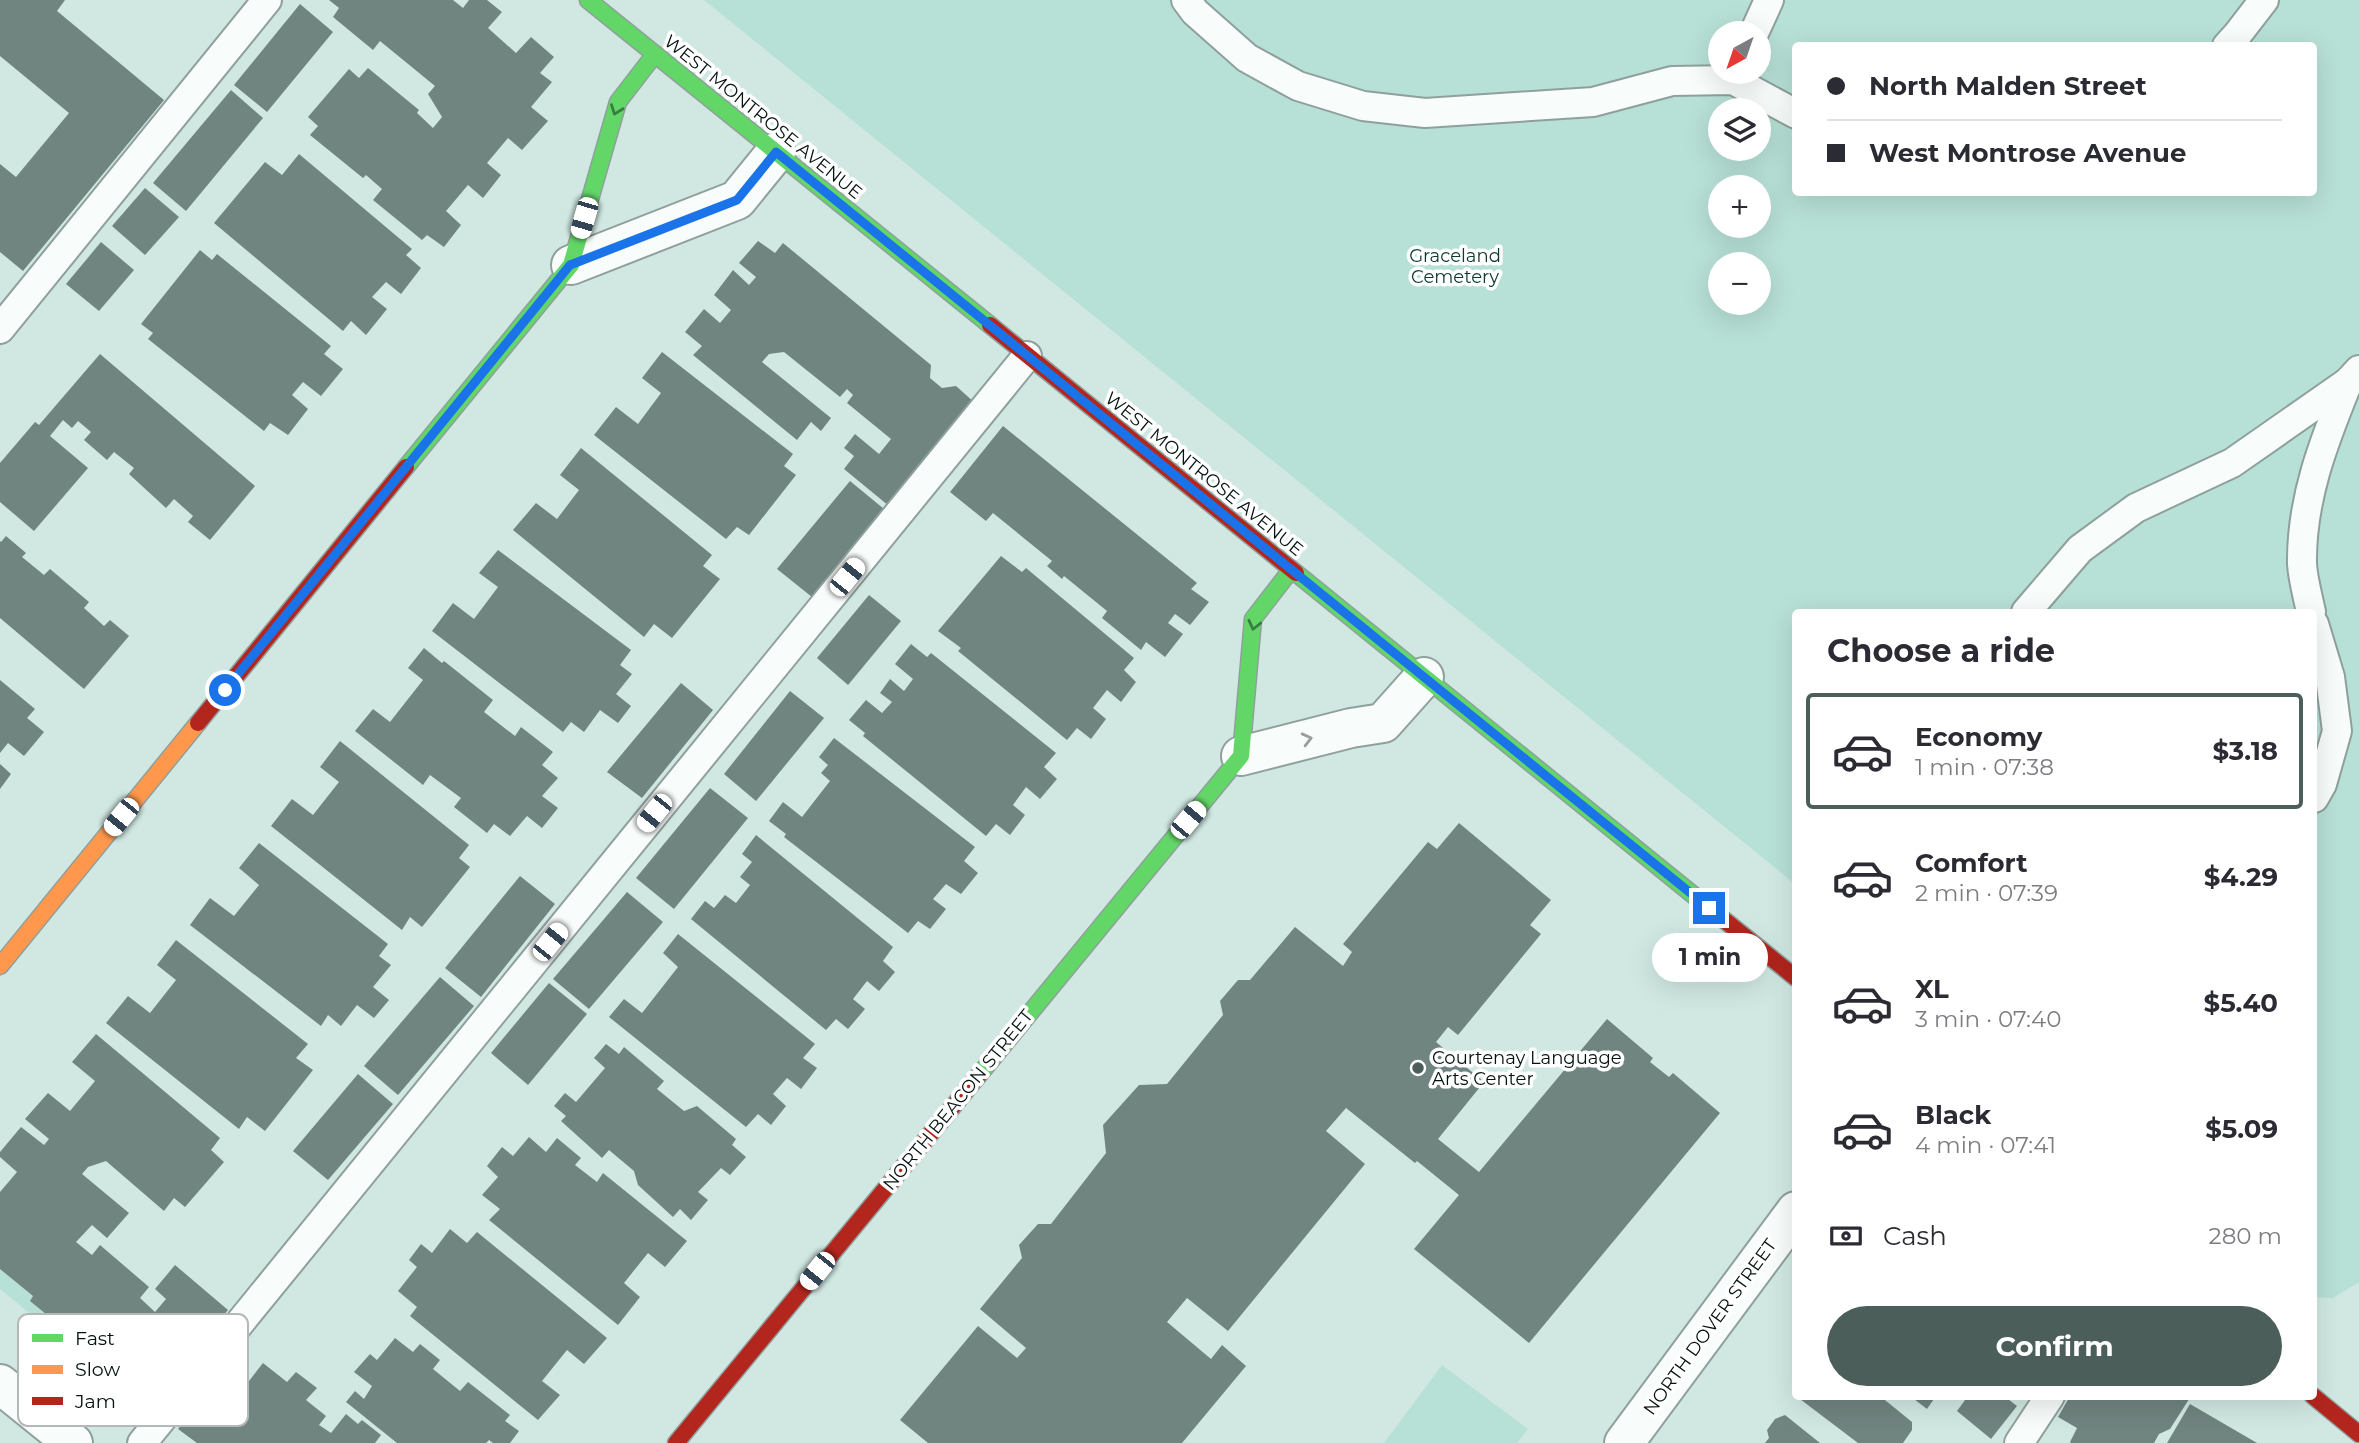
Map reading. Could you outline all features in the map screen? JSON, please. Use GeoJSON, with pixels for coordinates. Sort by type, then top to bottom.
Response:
{"type":"FeatureCollection","features":[{"type":"Feature","properties":{"kind":"street","name":"WEST MONTROSE AVENUE"},"geometry":{"type":"LineString","coordinates":[[588,0],[1792,975]]}},
{"type":"Feature","properties":{"kind":"street"},"geometry":{"type":"LineString","coordinates":[[0,966],[570,265],[618,102],[655,54]]}},
{"type":"Feature","properties":{"kind":"street"},"geometry":{"type":"LineString","coordinates":[[570,265],[737,200],[776,152]]}},
{"type":"Feature","properties":{"kind":"street"},"geometry":{"type":"LineString","coordinates":[[1291,570],[1253,619],[1241,756],[1351,728],[1383,723],[1424,677]]}},
{"type":"Feature","properties":{"kind":"street","name":"NORTH BEACON STREET"},"geometry":{"type":"LineString","coordinates":[[676,1443],[1241,756]]}},
{"type":"Feature","properties":{"kind":"street","name":"NORTH DOVER STREET"},"geometry":{"type":"LineString","coordinates":[[1624,1443],[1792,1216]]}},
{"type":"Feature","properties":{"kind":"street"},"geometry":{"type":"LineString","coordinates":[[0,1384],[18,1399]]}},
{"type":"Feature","properties":{"kind":"street"},"geometry":{"type":"LineString","coordinates":[[2317,1399],[2359,1434]]}},
{"type":"Feature","properties":{"kind":"street"},"geometry":{"type":"LineString","coordinates":[[52,1426],[73,1443]]}},
{"type":"Feature","properties":{"kind":"lane"},"geometry":{"type":"LineString","coordinates":[[0,330],[267,0]]}},
{"type":"Feature","properties":{"kind":"lane"},"geometry":{"type":"LineString","coordinates":[[1186,0],[1195,12],[1247,58],[1298,86],[1363,106],[1425,113],[1593,102],[1672,81],[1708,78]]}},
{"type":"Feature","properties":{"kind":"lane"},"geometry":{"type":"LineString","coordinates":[[1759,21],[1769,0]]}},
{"type":"Feature","properties":{"kind":"lane"},"geometry":{"type":"LineString","coordinates":[[2231,42],[2264,0]]}},
{"type":"Feature","properties":{"kind":"lane"},"geometry":{"type":"LineString","coordinates":[[1748,84],[1792,112]]}},
{"type":"Feature","properties":{"kind":"lane"},"geometry":{"type":"LineString","coordinates":[[247,1314],[1027,356]]}},
{"type":"Feature","properties":{"kind":"lane"},"geometry":{"type":"LineString","coordinates":[[2029,609],[2080,549],[2136,508],[2232,463],[2354,376]]}},
{"type":"Feature","properties":{"kind":"lane"},"geometry":{"type":"LineString","coordinates":[[2310,609],[2302,566],[2308,500],[2321,448],[2354,376]]}},
{"type":"Feature","properties":{"kind":"lane"},"geometry":{"type":"LineString","coordinates":[[2317,634],[2330,677],[2337,731],[2317,793]]}},
{"type":"Feature","properties":{"kind":"lane"},"geometry":{"type":"LineString","coordinates":[[2019,1443],[2047,1400]]}},
{"type":"Feature","properties":{"kind":"lane"},"geometry":{"type":"LineString","coordinates":[[142,1443],[156,1426]]}},
{"type":"Feature","properties":{"kind":"green space","name":"Graceland Cemetery"},"geometry":{"type":"Polygon","coordinates":[[[704,0],[2359,0],[2359,1282],[2333,1298],[2317,1297],[2317,609],[1792,609],[1792,882],[704,0]]]}},
{"type":"Feature","properties":{"kind":"green space"},"geometry":{"type":"Polygon","coordinates":[[[0,1269],[33,1296],[30,1301],[46,1314],[30,1314],[0,1289],[0,1269]]]}},
{"type":"Feature","properties":{"kind":"green space"},"geometry":{"type":"Polygon","coordinates":[[[1442,1365],[1528,1429],[1517,1443],[1384,1443],[1442,1365]]]}},
{"type":"Feature","properties":{"kind":"building"},"geometry":{"type":"Polygon","coordinates":[[[0,0],[65,0],[57,11],[164,100],[23,271],[0,252],[0,164],[16,177],[69,113],[0,56],[0,0]]]}},
{"type":"Feature","properties":{"kind":"building"},"geometry":{"type":"Polygon","coordinates":[[[329,0],[453,0],[463,8],[469,0],[487,0],[502,12],[488,28],[516,53],[531,37],[554,57],[540,73],[552,82],[531,107],[548,121],[522,150],[508,138],[487,163],[501,175],[483,198],[468,185],[446,211],[461,225],[444,247],[427,235],[422,240],[373,200],[382,189],[366,175],[363,178],[310,135],[318,126],[308,117],[349,69],[359,78],[368,68],[419,110],[417,113],[433,128],[442,117],[428,94],[435,86],[380,41],[373,50],[333,17],[339,8],[329,0]]]}},
{"type":"Feature","properties":{"kind":"building"},"geometry":{"type":"Polygon","coordinates":[[[300,4],[333,32],[267,112],[234,85],[300,4]]]}},
{"type":"Feature","properties":{"kind":"building"},"geometry":{"type":"Polygon","coordinates":[[[231,90],[263,118],[186,211],[153,183],[231,90]]]}},
{"type":"Feature","properties":{"kind":"building"},"geometry":{"type":"Polygon","coordinates":[[[299,154],[412,249],[406,255],[421,268],[401,294],[386,282],[372,297],[387,309],[366,335],[351,321],[343,331],[214,223],[265,162],[282,175],[299,154]]]}},
{"type":"Feature","properties":{"kind":"building"},"geometry":{"type":"Polygon","coordinates":[[[145,188],[179,217],[145,255],[112,226],[145,188]]]}},
{"type":"Feature","properties":{"kind":"building"},"geometry":{"type":"Polygon","coordinates":[[[758,241],[775,253],[783,243],[931,365],[930,378],[942,388],[956,386],[975,403],[889,506],[844,469],[854,456],[844,448],[855,434],[879,454],[891,439],[847,403],[853,395],[847,389],[840,397],[784,352],[769,354],[762,362],[831,418],[821,431],[811,422],[797,440],[693,355],[702,346],[685,332],[704,309],[720,323],[731,310],[714,295],[733,270],[749,285],[756,277],[739,263],[758,241]]]}},
{"type":"Feature","properties":{"kind":"building"},"geometry":{"type":"Polygon","coordinates":[[[101,242],[134,270],[99,311],[66,284],[101,242]]]}},
{"type":"Feature","properties":{"kind":"building"},"geometry":{"type":"Polygon","coordinates":[[[200,250],[212,260],[217,254],[331,346],[324,354],[343,369],[321,396],[303,382],[292,395],[308,409],[288,435],[270,423],[264,431],[148,339],[153,333],[141,324],[200,250]]]}},
{"type":"Feature","properties":{"kind":"building"},"geometry":{"type":"Polygon","coordinates":[[[662,352],[793,454],[784,466],[796,475],[749,535],[737,527],[726,539],[594,435],[616,407],[638,424],[661,393],[642,378],[662,352]]]}},
{"type":"Feature","properties":{"kind":"building"},"geometry":{"type":"Polygon","coordinates":[[[100,354],[255,486],[210,540],[188,522],[193,516],[174,499],[166,508],[129,474],[134,468],[114,452],[107,460],[84,440],[91,432],[78,421],[72,428],[63,420],[50,436],[88,468],[34,531],[0,502],[0,463],[35,422],[39,425],[100,354]]]}},
{"type":"Feature","properties":{"kind":"building"},"geometry":{"type":"Polygon","coordinates":[[[1003,426],[1197,583],[1191,589],[1209,602],[1190,625],[1175,614],[1168,623],[1183,634],[1165,657],[1146,642],[1141,650],[1102,618],[1107,611],[1064,576],[1062,579],[1047,566],[1052,561],[993,513],[986,521],[950,492],[1003,426]]]}},
{"type":"Feature","properties":{"kind":"building"},"geometry":{"type":"Polygon","coordinates":[[[581,448],[712,555],[703,566],[720,579],[672,638],[654,624],[644,637],[513,530],[536,503],[557,519],[579,490],[560,475],[581,448]]]}},
{"type":"Feature","properties":{"kind":"building"},"geometry":{"type":"Polygon","coordinates":[[[850,481],[884,509],[812,597],[777,569],[850,481]]]}},
{"type":"Feature","properties":{"kind":"building"},"geometry":{"type":"Polygon","coordinates":[[[6,536],[26,553],[22,557],[44,575],[50,569],[89,602],[84,608],[104,626],[110,620],[129,636],[84,689],[0,618],[0,541],[6,536]]]}},
{"type":"Feature","properties":{"kind":"building"},"geometry":{"type":"Polygon","coordinates":[[[498,550],[631,650],[620,665],[632,674],[616,694],[631,706],[618,723],[600,710],[584,732],[571,722],[563,732],[432,631],[453,603],[474,619],[498,587],[479,573],[498,550]]]}},
{"type":"Feature","properties":{"kind":"building"},"geometry":{"type":"Polygon","coordinates":[[[1001,556],[1022,572],[1026,568],[1134,658],[1124,670],[1136,682],[1121,702],[1107,690],[1093,708],[1106,719],[1091,739],[1077,728],[1067,740],[958,651],[961,648],[938,631],[1001,556]]]}},
{"type":"Feature","properties":{"kind":"building"},"geometry":{"type":"Polygon","coordinates":[[[869,595],[901,621],[848,685],[817,658],[869,595]]]}},
{"type":"Feature","properties":{"kind":"building"},"geometry":{"type":"Polygon","coordinates":[[[911,644],[927,657],[931,653],[1056,753],[1044,767],[1057,779],[1040,799],[1026,787],[1013,805],[1025,815],[1010,835],[996,824],[986,836],[863,736],[865,733],[849,720],[866,700],[882,713],[892,702],[880,693],[890,679],[904,691],[913,679],[895,664],[911,644]]]}},
{"type":"Feature","properties":{"kind":"building"},"geometry":{"type":"Polygon","coordinates":[[[424,648],[493,700],[484,712],[515,736],[521,727],[553,752],[542,765],[558,778],[542,796],[558,808],[542,828],[527,816],[510,836],[494,824],[487,833],[454,807],[461,798],[430,775],[423,785],[355,731],[373,709],[390,722],[423,680],[408,668],[424,648]]]}},
{"type":"Feature","properties":{"kind":"building"},"geometry":{"type":"Polygon","coordinates":[[[0,680],[35,709],[27,718],[44,732],[24,756],[8,743],[0,753],[0,680]]]}},
{"type":"Feature","properties":{"kind":"building"},"geometry":{"type":"Polygon","coordinates":[[[681,683],[713,710],[642,798],[607,772],[681,683]]]}},
{"type":"Feature","properties":{"kind":"building"},"geometry":{"type":"Polygon","coordinates":[[[790,691],[824,718],[756,801],[724,774],[790,691]]]}},
{"type":"Feature","properties":{"kind":"building"},"geometry":{"type":"Polygon","coordinates":[[[834,738],[975,847],[964,861],[978,873],[961,894],[946,884],[933,899],[946,909],[930,929],[918,921],[908,933],[784,837],[786,834],[769,821],[783,802],[802,817],[830,781],[821,773],[828,765],[819,757],[834,738]]]}},
{"type":"Feature","properties":{"kind":"building"},"geometry":{"type":"Polygon","coordinates":[[[340,741],[469,845],[459,858],[470,867],[422,927],[410,917],[402,930],[271,826],[292,799],[313,815],[339,782],[320,767],[340,741]]]}},
{"type":"Feature","properties":{"kind":"building"},"geometry":{"type":"Polygon","coordinates":[[[0,764],[11,774],[0,789],[0,764]]]}},
{"type":"Feature","properties":{"kind":"building"},"geometry":{"type":"Polygon","coordinates":[[[710,788],[748,818],[674,909],[636,878],[710,788]]]}},
{"type":"Feature","properties":{"kind":"building"},"geometry":{"type":"Polygon","coordinates":[[[1459,823],[1551,900],[1530,925],[1541,934],[1458,1035],[1448,1027],[1436,1042],[1484,1082],[1438,1139],[1479,1172],[1607,1019],[1653,1058],[1650,1062],[1669,1077],[1673,1073],[1720,1113],[1529,1343],[1414,1249],[1459,1195],[1346,1108],[1326,1131],[1365,1164],[1228,1331],[1187,1298],[1167,1322],[1211,1359],[1222,1345],[1246,1366],[1182,1443],[928,1443],[900,1420],[978,1326],[1017,1358],[1026,1348],[980,1309],[1022,1258],[1019,1245],[1038,1224],[1051,1224],[1106,1153],[1103,1125],[1139,1085],[1167,1084],[1223,1015],[1220,1001],[1238,980],[1250,980],[1295,927],[1343,966],[1352,952],[1343,944],[1428,842],[1437,849],[1459,823]]]}},
{"type":"Feature","properties":{"kind":"building"},"geometry":{"type":"Polygon","coordinates":[[[756,835],[893,947],[883,961],[895,972],[879,991],[867,981],[853,999],[865,1009],[848,1029],[836,1019],[826,1030],[691,919],[705,901],[714,908],[725,895],[736,903],[750,885],[740,877],[752,862],[742,854],[756,835]]]}},
{"type":"Feature","properties":{"kind":"building"},"geometry":{"type":"Polygon","coordinates":[[[259,843],[388,944],[379,956],[391,965],[373,987],[389,1000],[374,1018],[357,1005],[341,1026],[328,1015],[321,1026],[190,925],[210,898],[234,916],[259,885],[239,868],[259,843]]]}},
{"type":"Feature","properties":{"kind":"building"},"geometry":{"type":"Polygon","coordinates":[[[520,876],[555,904],[481,997],[445,968],[520,876]]]}},
{"type":"Feature","properties":{"kind":"building"},"geometry":{"type":"Polygon","coordinates":[[[627,892],[663,922],[589,1009],[553,979],[627,892]]]}},
{"type":"Feature","properties":{"kind":"building"},"geometry":{"type":"Polygon","coordinates":[[[678,934],[815,1044],[803,1058],[817,1068],[801,1089],[787,1078],[773,1094],[786,1106],[771,1125],[758,1114],[746,1127],[609,1017],[624,999],[642,1013],[678,967],[663,953],[678,934]]]}},
{"type":"Feature","properties":{"kind":"building"},"geometry":{"type":"Polygon","coordinates":[[[176,940],[308,1044],[296,1058],[313,1070],[265,1131],[247,1117],[239,1129],[106,1023],[128,996],[150,1013],[176,980],[157,965],[176,940]]]}},
{"type":"Feature","properties":{"kind":"building"},"geometry":{"type":"Polygon","coordinates":[[[440,977],[474,1006],[398,1095],[364,1066],[440,977]]]}},
{"type":"Feature","properties":{"kind":"building"},"geometry":{"type":"Polygon","coordinates":[[[549,983],[587,1014],[528,1085],[491,1053],[549,983]]]}},
{"type":"Feature","properties":{"kind":"building"},"geometry":{"type":"Polygon","coordinates":[[[96,1034],[220,1138],[211,1150],[224,1162],[185,1207],[174,1198],[164,1211],[106,1161],[88,1167],[82,1174],[129,1213],[107,1238],[92,1225],[76,1242],[92,1255],[100,1245],[149,1287],[140,1298],[155,1312],[166,1299],[155,1289],[175,1265],[228,1310],[225,1314],[46,1314],[30,1301],[33,1296],[0,1269],[0,1192],[17,1172],[0,1157],[0,1152],[21,1127],[44,1145],[49,1139],[25,1119],[48,1093],[70,1111],[95,1081],[72,1062],[96,1034]]]}},
{"type":"Feature","properties":{"kind":"building"},"geometry":{"type":"Polygon","coordinates":[[[606,1044],[619,1054],[624,1047],[664,1081],[657,1089],[684,1111],[697,1106],[736,1139],[732,1145],[746,1157],[730,1175],[721,1168],[698,1192],[708,1200],[691,1220],[680,1209],[673,1217],[638,1185],[634,1171],[609,1150],[602,1158],[561,1121],[566,1116],[554,1106],[565,1093],[576,1102],[605,1068],[594,1058],[606,1044]]]}},
{"type":"Feature","properties":{"kind":"building"},"geometry":{"type":"Polygon","coordinates":[[[358,1074],[393,1104],[328,1180],[293,1151],[358,1074]]]}},
{"type":"Feature","properties":{"kind":"building"},"geometry":{"type":"Polygon","coordinates":[[[529,1137],[546,1152],[557,1138],[581,1158],[575,1165],[597,1182],[603,1173],[687,1241],[665,1267],[648,1253],[624,1283],[640,1297],[618,1325],[489,1220],[500,1209],[482,1195],[498,1177],[487,1166],[502,1147],[513,1156],[529,1137]]]}},
{"type":"Feature","properties":{"kind":"building"},"geometry":{"type":"Polygon","coordinates":[[[450,1229],[467,1243],[477,1232],[607,1338],[584,1364],[567,1350],[542,1381],[560,1395],[538,1420],[410,1316],[417,1307],[398,1291],[417,1267],[409,1260],[421,1244],[432,1253],[450,1229]]]}},
{"type":"Feature","properties":{"kind":"building"},"geometry":{"type":"Polygon","coordinates":[[[395,1338],[413,1352],[420,1344],[440,1360],[433,1369],[460,1391],[468,1382],[510,1415],[505,1421],[519,1431],[510,1443],[493,1443],[489,1440],[486,1443],[397,1443],[346,1402],[355,1391],[364,1399],[372,1386],[354,1372],[370,1354],[377,1360],[395,1338]]]}},
{"type":"Feature","properties":{"kind":"building"},"geometry":{"type":"Polygon","coordinates":[[[263,1363],[287,1382],[296,1372],[317,1388],[306,1400],[326,1416],[319,1425],[331,1433],[346,1414],[358,1424],[362,1420],[381,1435],[375,1443],[197,1443],[178,1429],[180,1426],[248,1426],[249,1381],[263,1363]]]}},
{"type":"Feature","properties":{"kind":"building"},"geometry":{"type":"Polygon","coordinates":[[[1801,1400],[1885,1400],[1912,1422],[1912,1430],[1903,1443],[1858,1443],[1801,1400]]]}},
{"type":"Feature","properties":{"kind":"building"},"geometry":{"type":"Polygon","coordinates":[[[1915,1400],[1933,1400],[1927,1409],[1915,1400]]]}},
{"type":"Feature","properties":{"kind":"building"},"geometry":{"type":"Polygon","coordinates":[[[1965,1400],[2009,1400],[2017,1406],[1991,1439],[1957,1411],[1965,1400]]]}},
{"type":"Feature","properties":{"kind":"building"},"geometry":{"type":"Polygon","coordinates":[[[2068,1400],[2188,1400],[2170,1429],[2159,1434],[2154,1443],[2071,1443],[2077,1428],[2058,1417],[2068,1400]]]}},
{"type":"Feature","properties":{"kind":"building"},"geometry":{"type":"Polygon","coordinates":[[[2190,1404],[2257,1443],[2167,1443],[2190,1404]]]}},
{"type":"Feature","properties":{"kind":"building"},"geometry":{"type":"Polygon","coordinates":[[[1785,1415],[1820,1443],[1765,1443],[1769,1438],[1767,1430],[1775,1419],[1785,1415]]]}},
{"type":"Feature","properties":{"kind":"traffic: fast"},"geometry":{"type":"LineString","coordinates":[[588,0],[990,325]]}},
{"type":"Feature","properties":{"kind":"traffic: fast"},"geometry":{"type":"LineString","coordinates":[[406,467],[571,265],[618,102],[655,54]]}},
{"type":"Feature","properties":{"kind":"traffic: fast"},"geometry":{"type":"LineString","coordinates":[[979,1075],[1241,756],[1253,619],[1291,570]]}},
{"type":"Feature","properties":{"kind":"traffic: fast"},"geometry":{"type":"LineString","coordinates":[[1296,573],[1697,898]]}},
{"type":"Feature","properties":{"kind":"traffic: slow"},"geometry":{"type":"LineString","coordinates":[[0,966],[198,723]]}},
{"type":"Feature","properties":{"kind":"traffic: jam"},"geometry":{"type":"LineString","coordinates":[[990,325],[1296,573]]}},
{"type":"Feature","properties":{"kind":"traffic: jam"},"geometry":{"type":"LineString","coordinates":[[198,723],[406,467]]}},
{"type":"Feature","properties":{"kind":"traffic: jam"},"geometry":{"type":"LineString","coordinates":[[1697,898],[1792,975]]}},
{"type":"Feature","properties":{"kind":"traffic: jam"},"geometry":{"type":"LineString","coordinates":[[676,1443],[979,1075]]}},
{"type":"Feature","properties":{"kind":"traffic: jam"},"geometry":{"type":"LineString","coordinates":[[2317,1399],[2359,1434]]}},
{"type":"Feature","properties":{"kind":"place","name":"Courtenay Language Arts Center"},"geometry":{"type":"Point","coordinates":[1418,1068]}},
{"type":"Feature","properties":{"kind":"route"},"geometry":{"type":"LineString","coordinates":[[225,690],[570,265],[737,200],[776,152],[1709,908]]}}]}
